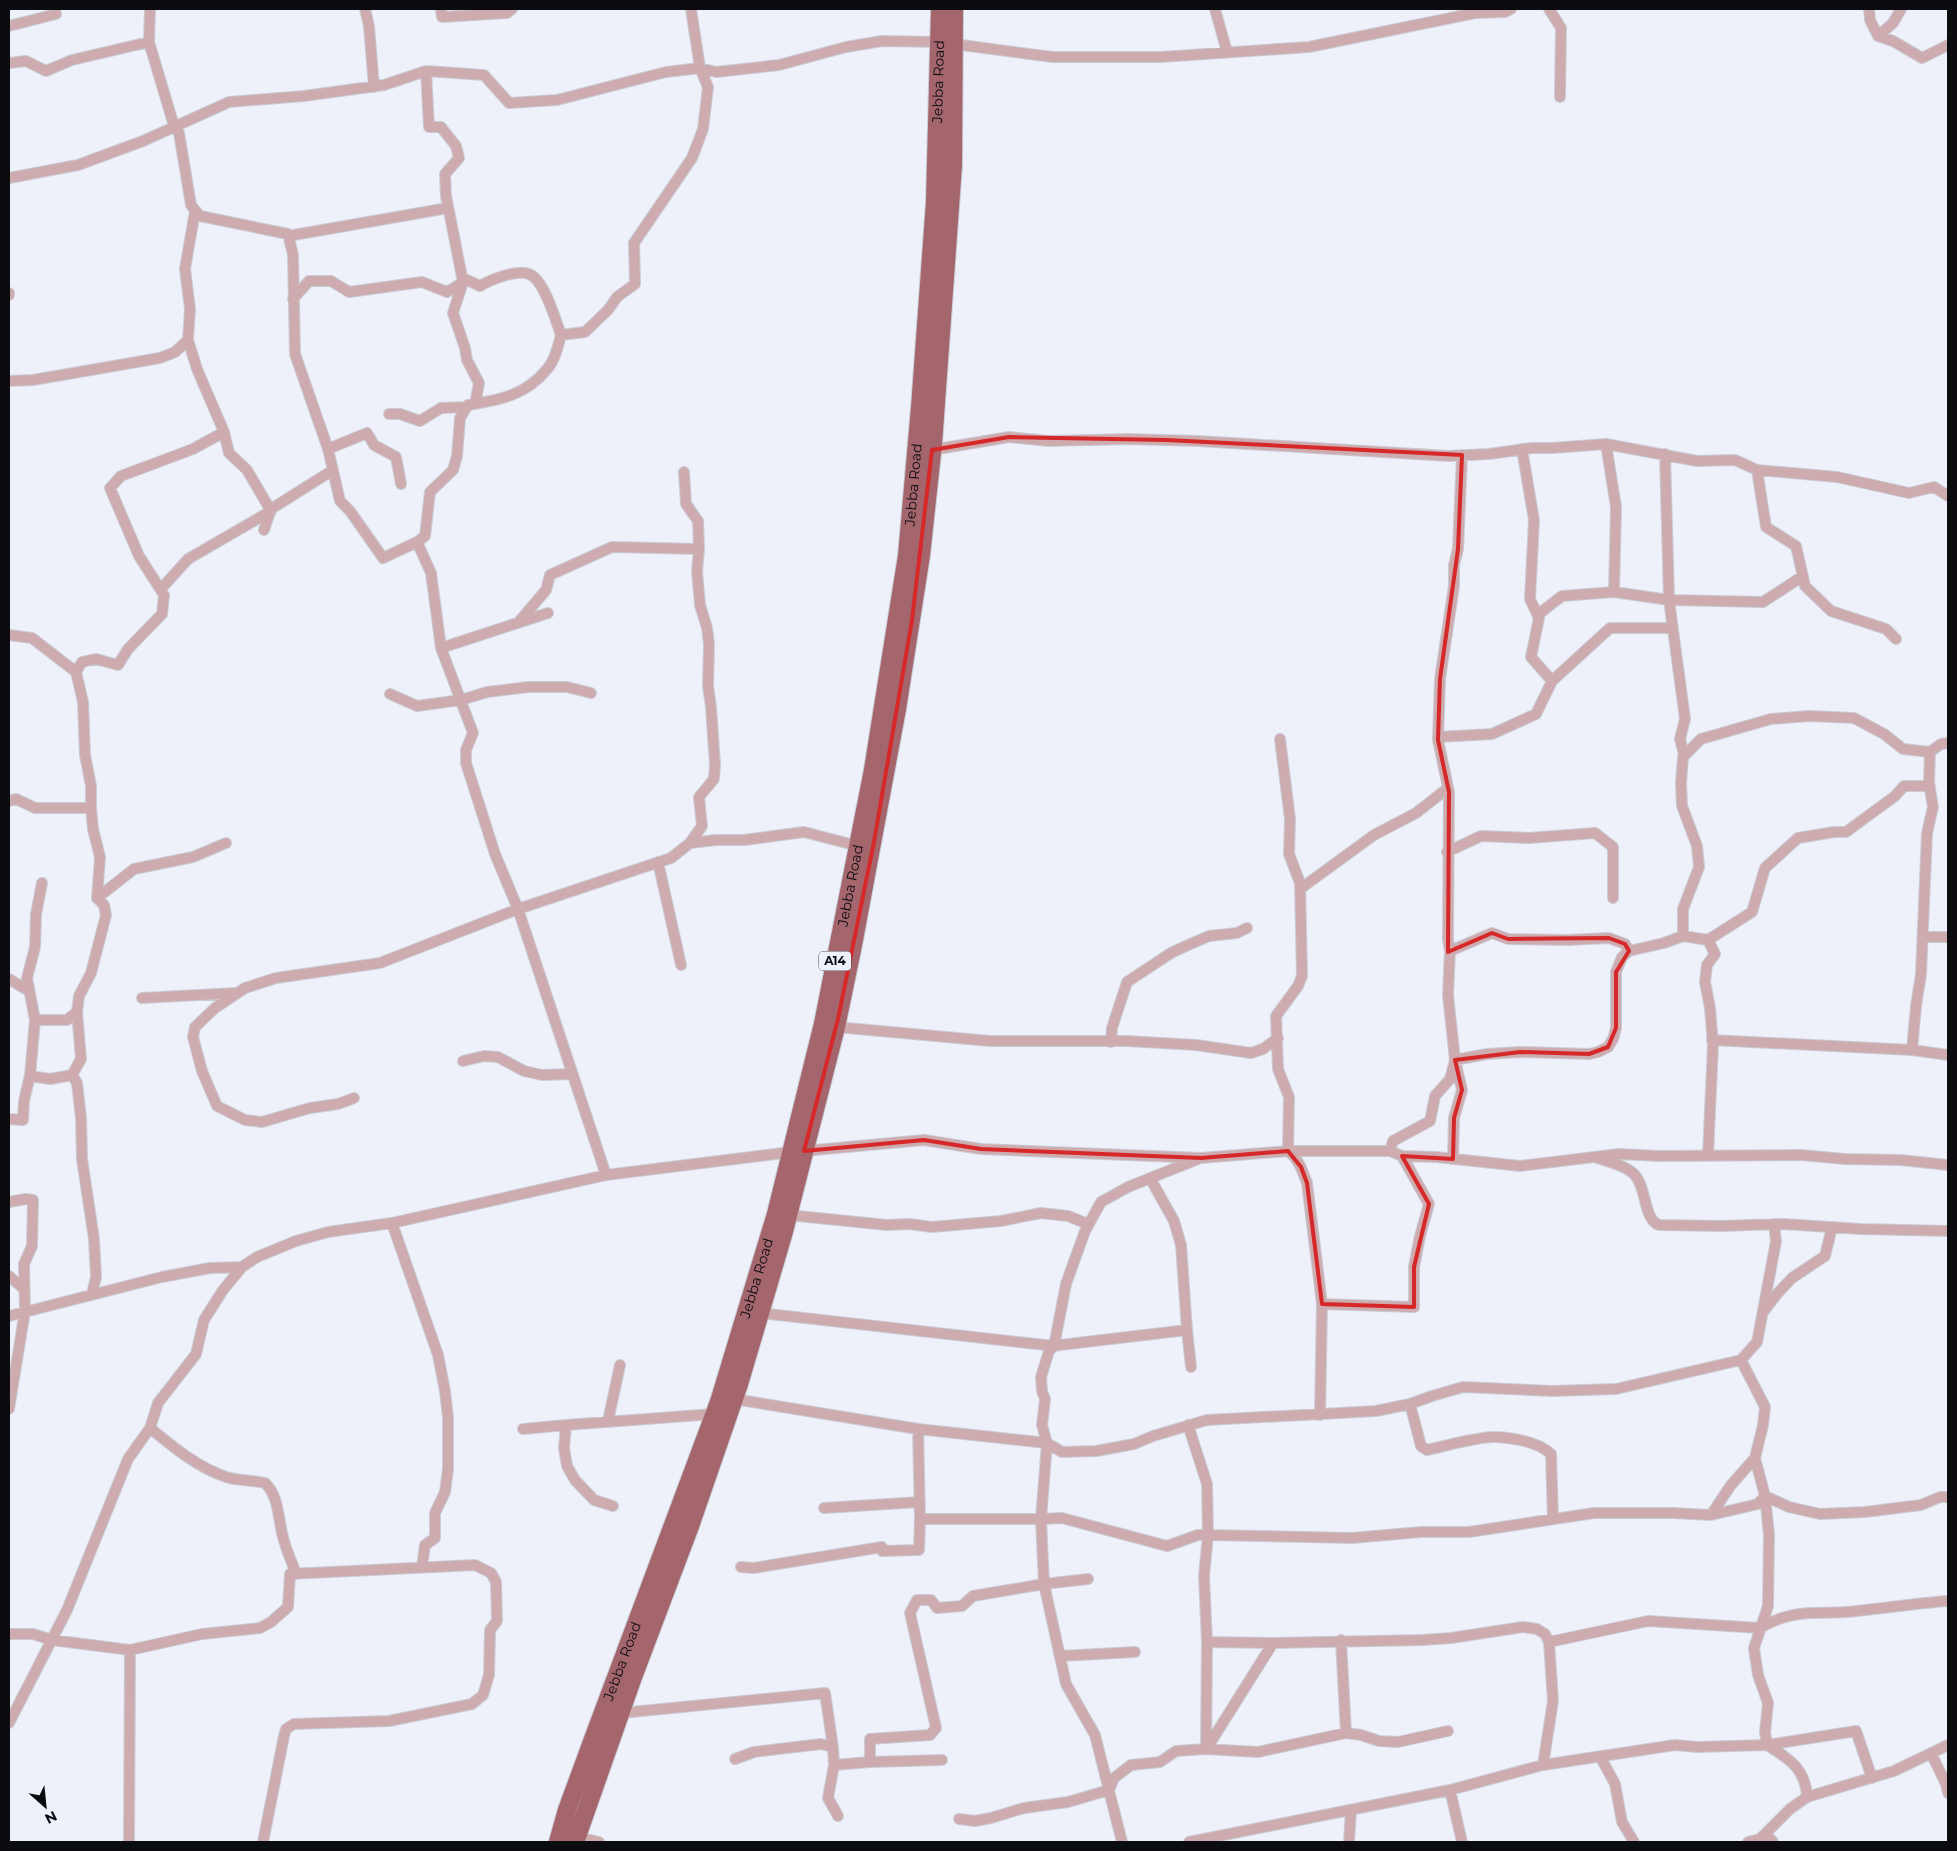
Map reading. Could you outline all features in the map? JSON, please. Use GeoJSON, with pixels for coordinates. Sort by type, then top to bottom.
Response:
{"type":"FeatureCollection","features":[{"type":"Feature","properties":{"kind":"highway","name":"Jebba Road"},"geometry":{"type":"LineString","coordinates":[[558,1842],[582,1770],[719,1402],[776,1214],[798,1151],[873,770],[907,556],[947,43],[940,9]]}},
{"type":"Feature","properties":{"kind":"highway"},"geometry":{"type":"LineString","coordinates":[[576,1839],[690,1526],[734,1399],[788,1215],[798,1151],[836,1027],[872,851],[898,709],[921,555],[932,450],[953,165],[947,43],[954,9]]}},
{"type":"Feature","properties":{"kind":"street"},"geometry":{"type":"LineString","coordinates":[[150,9],[149,42],[174,126],[179,133],[191,205],[200,216],[288,234],[293,255],[295,354],[328,449],[340,501],[350,511],[383,558],[417,542],[425,536],[430,492],[453,470],[457,456],[460,418],[471,405],[479,383],[467,360],[465,348],[453,313],[463,282],[448,208],[445,174],[459,158],[456,146],[441,127],[429,127],[426,71]]}},
{"type":"Feature","properties":{"kind":"street"},"geometry":{"type":"LineString","coordinates":[[365,9],[369,26],[374,87]]}},
{"type":"Feature","properties":{"kind":"street"},"geometry":{"type":"LineString","coordinates":[[441,9],[442,17],[454,18],[506,13],[512,9]]}},
{"type":"Feature","properties":{"kind":"street"},"geometry":{"type":"LineString","coordinates":[[561,336],[585,332],[608,310],[617,297],[636,284],[634,243],[692,158],[703,129],[708,87],[700,68],[691,9]]}},
{"type":"Feature","properties":{"kind":"street"},"geometry":{"type":"LineString","coordinates":[[1215,9],[1227,52]]}},
{"type":"Feature","properties":{"kind":"street"},"geometry":{"type":"LineString","coordinates":[[9,178],[78,165],[143,141],[229,102],[304,96],[374,87],[426,71],[484,76],[510,103],[557,100],[666,72],[700,68],[716,72],[779,64],[846,46],[882,41],[947,43],[1052,57],[1161,57],[1309,46],[1475,13],[1505,12],[1511,9]]}},
{"type":"Feature","properties":{"kind":"street"},"geometry":{"type":"LineString","coordinates":[[1549,9],[1561,28],[1560,97]]}},
{"type":"Feature","properties":{"kind":"street"},"geometry":{"type":"LineString","coordinates":[[1869,9],[1870,20],[1878,36],[1893,41],[1922,58],[1948,45]]}},
{"type":"Feature","properties":{"kind":"street"},"geometry":{"type":"LineString","coordinates":[[1878,36],[1893,23],[1901,9]]}},
{"type":"Feature","properties":{"kind":"street"},"geometry":{"type":"LineString","coordinates":[[9,26],[56,14]]}},
{"type":"Feature","properties":{"kind":"street"},"geometry":{"type":"LineString","coordinates":[[9,62],[26,61],[46,71],[72,60],[149,42]]}},
{"type":"Feature","properties":{"kind":"street"},"geometry":{"type":"LineString","coordinates":[[288,236],[448,208]]}},
{"type":"Feature","properties":{"kind":"street"},"geometry":{"type":"LineString","coordinates":[[196,211],[185,269],[190,309],[188,340],[197,369],[224,432],[229,453],[247,470],[271,511]]}},
{"type":"Feature","properties":{"kind":"street"},"geometry":{"type":"LineString","coordinates":[[293,299],[309,281],[331,281],[349,292],[422,282],[447,292],[467,280],[480,286],[492,280],[519,273],[529,274],[538,281],[553,312],[561,336],[549,367],[536,380],[522,391],[500,400],[441,408],[420,420],[400,414],[389,414]]}},
{"type":"Feature","properties":{"kind":"street"},"geometry":{"type":"LineString","coordinates":[[9,381],[33,380],[160,358],[175,352],[188,340]]}},
{"type":"Feature","properties":{"kind":"street"},"geometry":{"type":"LineString","coordinates":[[76,672],[82,662],[96,659],[118,665],[128,649],[162,614],[164,595],[139,556],[110,488],[122,476],[192,449],[224,432]]}},
{"type":"Feature","properties":{"kind":"street"},"geometry":{"type":"LineString","coordinates":[[328,449],[367,433],[374,445],[396,457],[401,484]]}},
{"type":"Feature","properties":{"kind":"street"},"geometry":{"type":"LineString","coordinates":[[932,450],[1009,437],[1049,441],[1166,440],[1462,455],[1606,444],[1697,461],[1735,460],[1756,470],[1837,477],[1909,493],[1934,487],[1948,496]]}},
{"type":"Feature","properties":{"kind":"street"},"geometry":{"type":"LineString","coordinates":[[1606,444],[1616,507],[1614,592]]}},
{"type":"Feature","properties":{"kind":"street"},"geometry":{"type":"LineString","coordinates":[[1522,449],[1534,520],[1530,599],[1539,618]]}},
{"type":"Feature","properties":{"kind":"street"},"geometry":{"type":"LineString","coordinates":[[1665,454],[1669,600],[1685,720],[1680,739],[1684,755],[1681,783],[1682,806],[1697,846],[1699,867],[1683,909],[1683,936]]}},
{"type":"Feature","properties":{"kind":"street"},"geometry":{"type":"LineString","coordinates":[[1453,1159],[1454,1118],[1462,1090],[1455,1060],[1448,995],[1450,951],[1448,940],[1448,788],[1438,737],[1440,679],[1454,586],[1454,565],[1458,549],[1462,455]]}},
{"type":"Feature","properties":{"kind":"street"},"geometry":{"type":"LineString","coordinates":[[161,590],[188,559],[271,511],[333,470]]}},
{"type":"Feature","properties":{"kind":"street"},"geometry":{"type":"LineString","coordinates":[[1756,470],[1766,527],[1796,546],[1805,586],[1831,611],[1886,629],[1896,639]]}},
{"type":"Feature","properties":{"kind":"street"},"geometry":{"type":"LineString","coordinates":[[354,1098],[338,1104],[318,1106],[262,1122],[245,1120],[217,1106],[202,1070],[193,1037],[195,1027],[215,1008],[246,988],[276,978],[380,963],[518,909],[671,858],[690,843],[702,826],[698,797],[714,779],[715,765],[708,686],[709,644],[707,628],[700,606],[697,571],[699,549],[698,520],[686,504],[684,472]]}},
{"type":"Feature","properties":{"kind":"street"},"geometry":{"type":"LineString","coordinates":[[264,530],[271,511]]}},
{"type":"Feature","properties":{"kind":"street"},"geometry":{"type":"LineString","coordinates":[[417,542],[431,573],[441,648],[473,733],[466,750],[466,763],[495,854],[518,909],[606,1175]]}},
{"type":"Feature","properties":{"kind":"street"},"geometry":{"type":"LineString","coordinates":[[518,622],[546,590],[550,576],[612,547],[699,549]]}},
{"type":"Feature","properties":{"kind":"street"},"geometry":{"type":"LineString","coordinates":[[1552,681],[1531,657],[1540,613],[1562,596],[1614,592],[1669,600],[1763,602],[1803,576]]}},
{"type":"Feature","properties":{"kind":"street"},"geometry":{"type":"LineString","coordinates":[[441,648],[548,613]]}},
{"type":"Feature","properties":{"kind":"street"},"geometry":{"type":"LineString","coordinates":[[1438,737],[1492,734],[1536,714],[1552,681],[1610,628],[1673,628]]}},
{"type":"Feature","properties":{"kind":"street"},"geometry":{"type":"LineString","coordinates":[[9,634],[32,638],[76,672],[83,702],[85,755],[91,786],[93,829],[100,856],[97,898],[104,905],[106,915],[91,973],[79,996],[78,1012],[81,1059],[72,1076]]}},
{"type":"Feature","properties":{"kind":"street"},"geometry":{"type":"LineString","coordinates":[[390,694],[417,706],[461,700],[487,692],[528,687],[567,687],[591,694]]}},
{"type":"Feature","properties":{"kind":"street"},"geometry":{"type":"LineString","coordinates":[[1684,755],[1701,740],[1770,719],[1809,716],[1854,718],[1884,734],[1903,749],[1930,752],[1941,744],[1948,743]]}},
{"type":"Feature","properties":{"kind":"street"},"geometry":{"type":"LineString","coordinates":[[1280,739],[1290,819],[1289,854],[1300,883],[1302,976],[1298,986],[1276,1016],[1278,1069],[1289,1097],[1288,1151]]}},
{"type":"Feature","properties":{"kind":"street"},"geometry":{"type":"LineString","coordinates":[[1912,1050],[1924,937],[1926,833],[1933,807],[1930,786],[1930,752]]}},
{"type":"Feature","properties":{"kind":"street"},"geometry":{"type":"LineString","coordinates":[[1455,1060],[1487,1054],[1520,1052],[1589,1054],[1608,1047],[1613,1039],[1616,1028],[1616,972],[1622,957],[1628,951],[1664,943],[1683,936],[1708,940],[1752,912],[1765,868],[1798,838],[1846,832],[1885,802],[1896,796],[1904,786],[1930,786]]}},
{"type":"Feature","properties":{"kind":"street"},"geometry":{"type":"LineString","coordinates":[[1300,889],[1374,835],[1416,813],[1448,788]]}},
{"type":"Feature","properties":{"kind":"street"},"geometry":{"type":"LineString","coordinates":[[9,801],[16,799],[35,808],[91,808]]}},
{"type":"Feature","properties":{"kind":"street"},"geometry":{"type":"LineString","coordinates":[[690,843],[716,840],[744,840],[804,832],[858,846]]}},
{"type":"Feature","properties":{"kind":"street"},"geometry":{"type":"LineString","coordinates":[[1447,852],[1481,836],[1529,838],[1595,833],[1613,847],[1613,898]]}},
{"type":"Feature","properties":{"kind":"street"},"geometry":{"type":"LineString","coordinates":[[97,898],[134,869],[193,857],[226,843]]}},
{"type":"Feature","properties":{"kind":"street"},"geometry":{"type":"LineString","coordinates":[[658,862],[681,965]]}},
{"type":"Feature","properties":{"kind":"street"},"geometry":{"type":"LineString","coordinates":[[9,1119],[23,1120],[24,1101],[30,1075],[35,1020],[27,978],[35,947],[36,914],[42,883]]}},
{"type":"Feature","properties":{"kind":"street"},"geometry":{"type":"LineString","coordinates":[[1111,1042],[1112,1028],[1127,982],[1171,953],[1188,945],[1209,936],[1237,933],[1247,928]]}},
{"type":"Feature","properties":{"kind":"street"},"geometry":{"type":"LineString","coordinates":[[1450,951],[1492,933],[1516,940],[1609,938],[1624,944],[1628,951]]}},
{"type":"Feature","properties":{"kind":"street"},"geometry":{"type":"LineString","coordinates":[[1924,937],[1948,938]]}},
{"type":"Feature","properties":{"kind":"street"},"geometry":{"type":"LineString","coordinates":[[1708,940],[1715,954],[1707,965],[1705,982],[1710,1008],[1712,1040],[1708,1155]]}},
{"type":"Feature","properties":{"kind":"street"},"geometry":{"type":"LineString","coordinates":[[9,979],[29,991]]}},
{"type":"Feature","properties":{"kind":"street"},"geometry":{"type":"LineString","coordinates":[[142,998],[238,993]]}},
{"type":"Feature","properties":{"kind":"street"},"geometry":{"type":"LineString","coordinates":[[35,1020],[67,1020],[78,1012]]}},
{"type":"Feature","properties":{"kind":"street"},"geometry":{"type":"LineString","coordinates":[[836,1027],[990,1041],[1196,1045],[1251,1053],[1263,1049],[1278,1038]]}},
{"type":"Feature","properties":{"kind":"street"},"geometry":{"type":"LineString","coordinates":[[1712,1040],[1912,1050],[1948,1055]]}},
{"type":"Feature","properties":{"kind":"street"},"geometry":{"type":"LineString","coordinates":[[463,1061],[484,1056],[498,1057],[524,1072],[542,1075],[572,1074]]}},
{"type":"Feature","properties":{"kind":"street"},"geometry":{"type":"LineString","coordinates":[[1390,1151],[1393,1140],[1430,1121],[1434,1096],[1450,1079],[1455,1060]]}},
{"type":"Feature","properties":{"kind":"street"},"geometry":{"type":"LineString","coordinates":[[30,1075],[50,1079],[72,1076]]}},
{"type":"Feature","properties":{"kind":"street"},"geometry":{"type":"LineString","coordinates":[[72,1076],[77,1083],[81,1118],[82,1160],[94,1239],[96,1277],[92,1294]]}},
{"type":"Feature","properties":{"kind":"street"},"geometry":{"type":"LineString","coordinates":[[9,1723],[80,1582],[128,1459],[150,1428],[158,1403],[196,1354],[204,1320],[242,1267],[258,1257],[296,1241],[328,1232],[392,1223],[606,1175],[798,1151],[924,1140],[981,1149],[1201,1158],[1288,1151],[1390,1151],[1402,1156],[1520,1166],[1620,1154],[1659,1156],[1801,1155],[1845,1159],[1901,1160],[1948,1165]]}},
{"type":"Feature","properties":{"kind":"street"},"geometry":{"type":"LineString","coordinates":[[1288,1151],[1295,1156],[1307,1183],[1322,1304],[1320,1415]]}},
{"type":"Feature","properties":{"kind":"street"},"geometry":{"type":"LineString","coordinates":[[1322,1304],[1414,1307],[1414,1268],[1429,1204],[1402,1156]]}},
{"type":"Feature","properties":{"kind":"street"},"geometry":{"type":"LineString","coordinates":[[1594,1157],[1635,1174],[1645,1196],[1650,1218],[1654,1223],[1660,1225],[1721,1226],[1774,1224],[1948,1231]]}},
{"type":"Feature","properties":{"kind":"street"},"geometry":{"type":"LineString","coordinates":[[1122,1842],[1095,1736],[1066,1684],[1044,1584],[1042,1520],[1047,1443],[1042,1425],[1045,1399],[1040,1377],[1049,1350],[1054,1346],[1066,1284],[1088,1224],[1101,1202],[1128,1186],[1201,1158]]}},
{"type":"Feature","properties":{"kind":"street"},"geometry":{"type":"LineString","coordinates":[[1150,1178],[1174,1221],[1181,1245],[1191,1367]]}},
{"type":"Feature","properties":{"kind":"street"},"geometry":{"type":"LineString","coordinates":[[9,1202],[26,1199],[33,1200],[32,1246],[24,1264],[25,1312],[9,1409]]}},
{"type":"Feature","properties":{"kind":"street"},"geometry":{"type":"LineString","coordinates":[[788,1215],[887,1225],[909,1224],[932,1227],[1001,1221],[1040,1213],[1068,1216],[1088,1224]]}},
{"type":"Feature","properties":{"kind":"street"},"geometry":{"type":"LineString","coordinates":[[392,1223],[438,1355],[448,1417],[449,1445],[446,1492],[435,1513],[435,1538],[425,1545],[422,1567]]}},
{"type":"Feature","properties":{"kind":"street"},"geometry":{"type":"LineString","coordinates":[[734,1399],[918,1429],[1047,1443],[1062,1452],[1096,1451],[1134,1444],[1153,1436],[1207,1420],[1376,1411],[1410,1404],[1463,1387],[1552,1391],[1616,1389],[1741,1360],[1757,1342],[1776,1241],[1774,1224]]}},
{"type":"Feature","properties":{"kind":"street"},"geometry":{"type":"LineString","coordinates":[[1762,1313],[1792,1278],[1825,1256],[1832,1227]]}},
{"type":"Feature","properties":{"kind":"street"},"geometry":{"type":"LineString","coordinates":[[9,1316],[191,1271],[242,1267]]}},
{"type":"Feature","properties":{"kind":"street"},"geometry":{"type":"LineString","coordinates":[[9,1276],[24,1289]]}},
{"type":"Feature","properties":{"kind":"street"},"geometry":{"type":"LineString","coordinates":[[760,1313],[1054,1346],[1187,1330]]}},
{"type":"Feature","properties":{"kind":"street"},"geometry":{"type":"LineString","coordinates":[[1741,1360],[1765,1406],[1755,1458],[1765,1496],[1769,1535],[1768,1606],[1754,1648],[1758,1675],[1768,1703],[1765,1732],[1768,1745],[1789,1758],[1806,1783],[1807,1798]]}},
{"type":"Feature","properties":{"kind":"street"},"geometry":{"type":"LineString","coordinates":[[608,1421],[620,1365]]}},
{"type":"Feature","properties":{"kind":"street"},"geometry":{"type":"LineString","coordinates":[[1410,1404],[1421,1446],[1427,1450],[1495,1437],[1528,1442],[1544,1448],[1551,1454],[1553,1519]]}},
{"type":"Feature","properties":{"kind":"street"},"geometry":{"type":"LineString","coordinates":[[523,1428],[714,1414]]}},
{"type":"Feature","properties":{"kind":"street"},"geometry":{"type":"LineString","coordinates":[[566,1425],[564,1448],[567,1466],[575,1480],[594,1500],[613,1506]]}},
{"type":"Feature","properties":{"kind":"street"},"geometry":{"type":"LineString","coordinates":[[1188,1425],[1207,1484],[1208,1535],[1204,1576],[1207,1642],[1206,1749]]}},
{"type":"Feature","properties":{"kind":"street"},"geometry":{"type":"LineString","coordinates":[[150,1428],[183,1455],[204,1467],[227,1477],[265,1483],[274,1496],[283,1537],[296,1574]]}},
{"type":"Feature","properties":{"kind":"street"},"geometry":{"type":"LineString","coordinates":[[741,1567],[754,1568],[882,1547],[882,1551],[919,1550],[918,1429]]}},
{"type":"Feature","properties":{"kind":"street"},"geometry":{"type":"LineString","coordinates":[[1711,1515],[1731,1485],[1755,1458]]}},
{"type":"Feature","properties":{"kind":"street"},"geometry":{"type":"LineString","coordinates":[[1765,1496],[1789,1507],[1820,1514],[1865,1512],[1921,1505],[1940,1497],[1948,1497]]}},
{"type":"Feature","properties":{"kind":"street"},"geometry":{"type":"LineString","coordinates":[[920,1519],[1042,1520],[1062,1518],[1167,1546],[1198,1535],[1352,1538],[1421,1532],[1469,1532],[1594,1513],[1711,1515],[1758,1504],[1765,1496]]}},
{"type":"Feature","properties":{"kind":"street"},"geometry":{"type":"LineString","coordinates":[[824,1508],[920,1502]]}},
{"type":"Feature","properties":{"kind":"street"},"geometry":{"type":"LineString","coordinates":[[9,1634],[33,1634],[52,1640],[130,1650],[202,1634],[260,1628],[271,1622],[288,1607],[290,1574],[475,1565],[491,1573],[496,1582],[497,1621],[490,1630],[489,1675],[483,1694],[472,1704],[389,1721],[294,1724],[286,1729],[263,1842]]}},
{"type":"Feature","properties":{"kind":"street"},"geometry":{"type":"LineString","coordinates":[[870,1762],[870,1739],[930,1735],[936,1728],[910,1613],[917,1600],[931,1600],[937,1608],[962,1606],[973,1596],[1088,1579]]}},
{"type":"Feature","properties":{"kind":"street"},"geometry":{"type":"LineString","coordinates":[[1549,1642],[1648,1621],[1760,1628],[1776,1619],[1804,1612],[1854,1612],[1948,1602]]}},
{"type":"Feature","properties":{"kind":"street"},"geometry":{"type":"LineString","coordinates":[[1207,1642],[1273,1643],[1451,1638],[1523,1627],[1537,1629],[1545,1634],[1549,1642],[1553,1701],[1543,1765]]}},
{"type":"Feature","properties":{"kind":"street"},"geometry":{"type":"LineString","coordinates":[[1341,1640],[1346,1733]]}},
{"type":"Feature","properties":{"kind":"street"},"geometry":{"type":"LineString","coordinates":[[1206,1749],[1273,1643]]}},
{"type":"Feature","properties":{"kind":"street"},"geometry":{"type":"LineString","coordinates":[[129,1842],[130,1650]]}},
{"type":"Feature","properties":{"kind":"street"},"geometry":{"type":"LineString","coordinates":[[1060,1656],[1135,1652]]}},
{"type":"Feature","properties":{"kind":"street"},"geometry":{"type":"LineString","coordinates":[[621,1713],[825,1693],[834,1765],[828,1798],[838,1816]]}},
{"type":"Feature","properties":{"kind":"street"},"geometry":{"type":"LineString","coordinates":[[1110,1790],[1114,1778],[1131,1766],[1160,1762],[1176,1751],[1206,1749],[1258,1752],[1346,1733],[1398,1742],[1448,1731]]}},
{"type":"Feature","properties":{"kind":"street"},"geometry":{"type":"LineString","coordinates":[[1189,1842],[1450,1790],[1543,1765],[1675,1745],[1697,1747],[1768,1745],[1856,1731],[1872,1778]]}},
{"type":"Feature","properties":{"kind":"street"},"geometry":{"type":"LineString","coordinates":[[735,1759],[754,1752],[821,1744],[833,1748]]}},
{"type":"Feature","properties":{"kind":"street"},"geometry":{"type":"LineString","coordinates":[[1748,1842],[1760,1839],[1790,1809],[1807,1798],[1894,1771],[1948,1745]]}},
{"type":"Feature","properties":{"kind":"street"},"geometry":{"type":"LineString","coordinates":[[1931,1753],[1946,1784],[1948,1793]]}},
{"type":"Feature","properties":{"kind":"street"},"geometry":{"type":"LineString","coordinates":[[1600,1756],[1615,1784],[1622,1822],[1634,1842]]}},
{"type":"Feature","properties":{"kind":"street"},"geometry":{"type":"LineString","coordinates":[[834,1765],[942,1760]]}},
{"type":"Feature","properties":{"kind":"street"},"geometry":{"type":"LineString","coordinates":[[959,1819],[991,1818],[1024,1808],[1068,1802],[1110,1790]]}},
{"type":"Feature","properties":{"kind":"street"},"geometry":{"type":"LineString","coordinates":[[1450,1790],[1462,1842]]}},
{"type":"Feature","properties":{"kind":"street"},"geometry":{"type":"LineString","coordinates":[[1349,1842],[1351,1810]]}},
{"type":"Feature","properties":{"kind":"street"},"geometry":{"type":"LineString","coordinates":[[1766,1834],[1773,1842]]}},
{"type":"Feature","properties":{"kind":"street"},"geometry":{"type":"LineString","coordinates":[[576,1839],[599,1842]]}},
{"type":"Feature","properties":{"kind":"highlighted area"},"geometry":{"type":"Polygon","coordinates":[[[1009,437],[1166,440],[1462,455],[1458,549],[1440,679],[1438,740],[1449,792],[1448,952],[1492,933],[1508,939],[1609,938],[1625,944],[1629,951],[1616,972],[1616,1028],[1608,1047],[1589,1054],[1520,1052],[1455,1060],[1462,1090],[1454,1118],[1453,1159],[1402,1156],[1429,1204],[1414,1267],[1414,1307],[1322,1304],[1307,1183],[1301,1167],[1288,1151],[1201,1158],[981,1149],[924,1140],[804,1151],[838,1019],[874,842],[912,620],[932,450],[1009,437]]]}}]}
